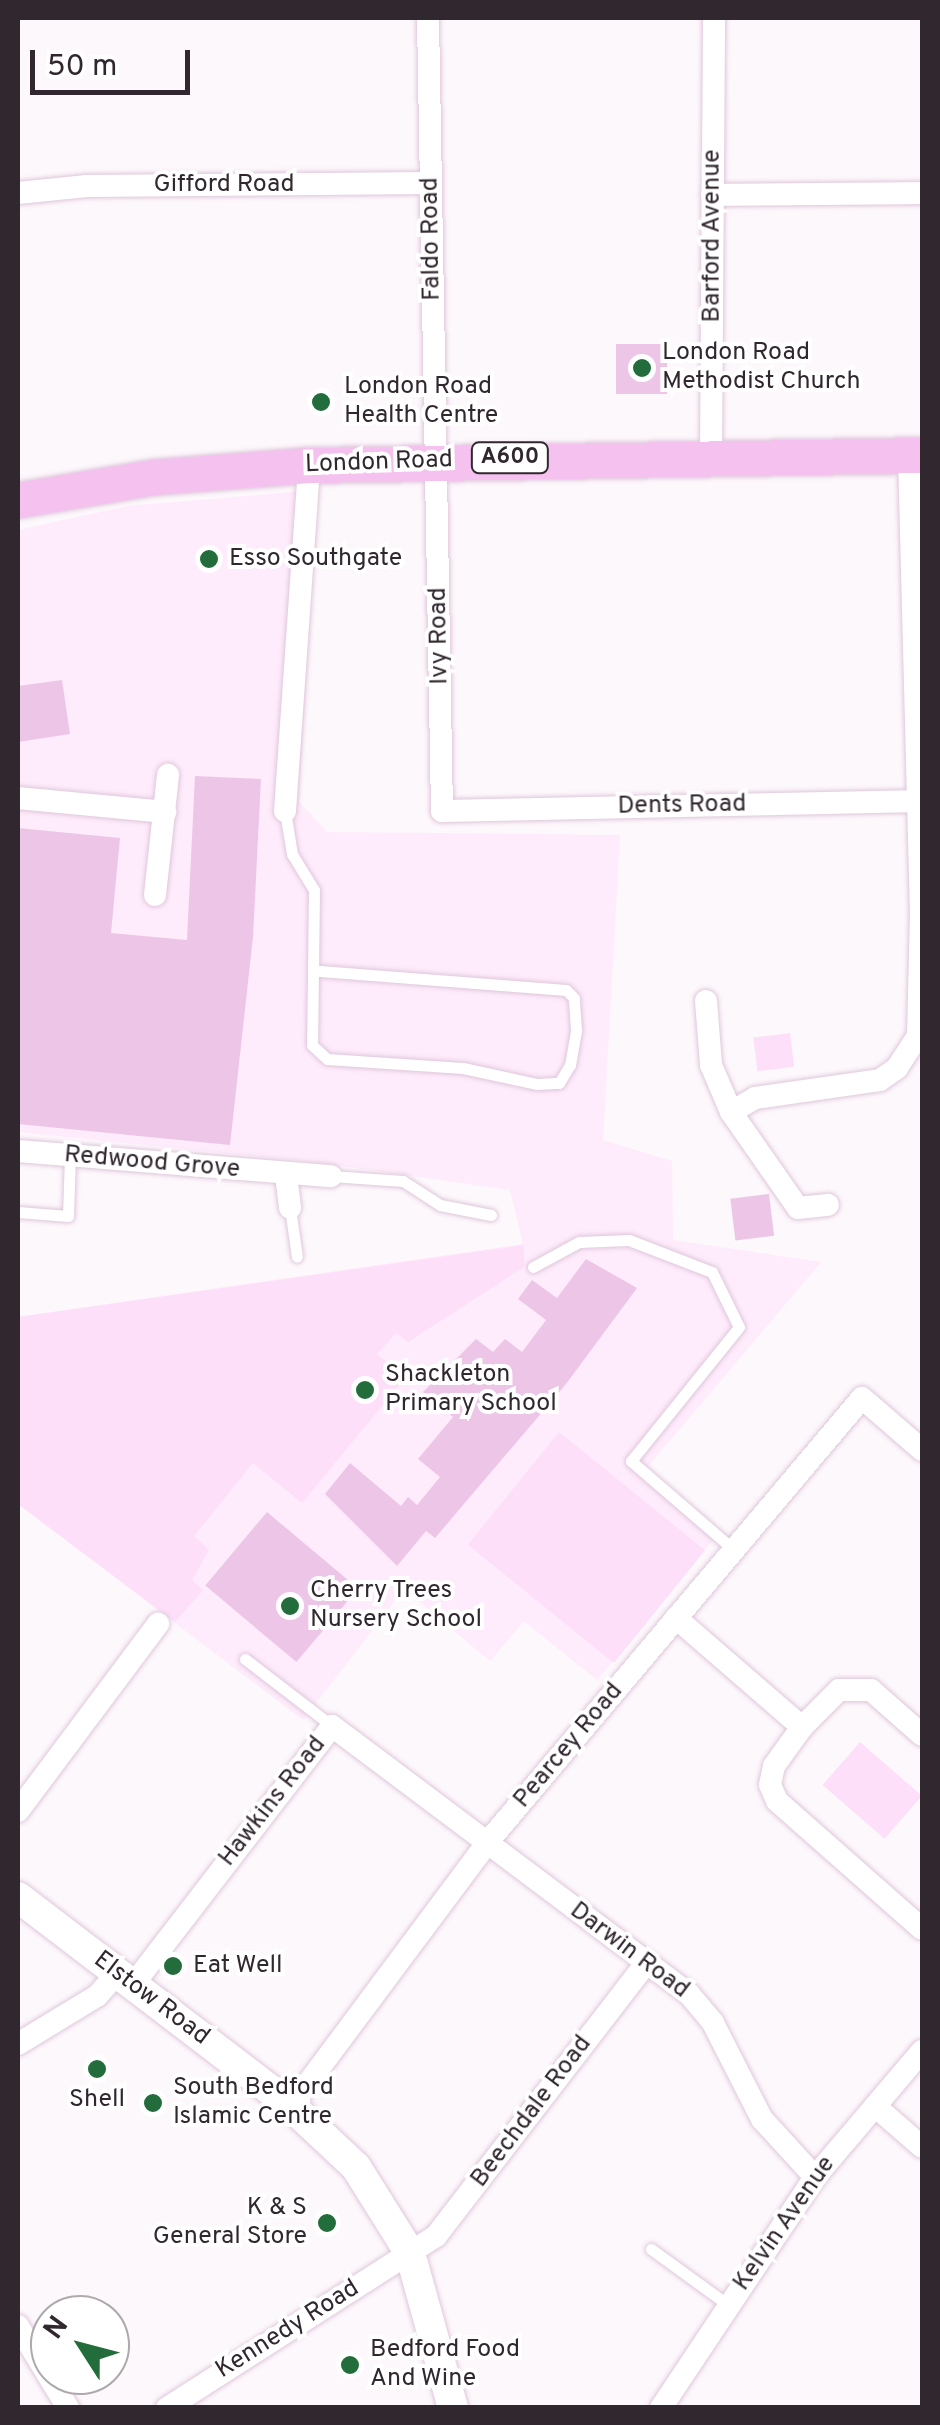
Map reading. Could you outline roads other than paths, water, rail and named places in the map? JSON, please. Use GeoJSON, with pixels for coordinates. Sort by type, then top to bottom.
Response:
{"type":"FeatureCollection","features":[{"type":"Feature","properties":{"kind":"main road","name":"London Road"},"geometry":{"type":"LineString","coordinates":[[18,500],[153,477],[309,465],[711,454],[916,455]]}},
{"type":"Feature","properties":{"kind":"street","name":"Faldo Road"},"geometry":{"type":"LineString","coordinates":[[428,18],[438,460]]}},
{"type":"Feature","properties":{"kind":"street","name":"Barford Avenue"},"geometry":{"type":"LineString","coordinates":[[711,454],[714,18]]}},
{"type":"Feature","properties":{"kind":"street","name":"Gifford Road"},"geometry":{"type":"LineString","coordinates":[[18,193],[88,186],[430,183]]}},
{"type":"Feature","properties":{"kind":"street"},"geometry":{"type":"LineString","coordinates":[[712,195],[922,193]]}},
{"type":"Feature","properties":{"kind":"street"},"geometry":{"type":"LineString","coordinates":[[731,1112],[754,1098],[880,1080],[910,1051],[922,1012],[916,455]]}},
{"type":"Feature","properties":{"kind":"street","name":"Ivy Road"},"geometry":{"type":"LineString","coordinates":[[438,460],[442,811]]}},
{"type":"Feature","properties":{"kind":"street"},"geometry":{"type":"LineString","coordinates":[[285,811],[309,465]]}},
{"type":"Feature","properties":{"kind":"street"},"geometry":{"type":"LineString","coordinates":[[155,896],[168,775]]}},
{"type":"Feature","properties":{"kind":"street"},"geometry":{"type":"LineString","coordinates":[[18,798],[165,812]]}},
{"type":"Feature","properties":{"kind":"street","name":"Dents Road"},"geometry":{"type":"LineString","coordinates":[[442,811],[919,801]]}},
{"type":"Feature","properties":{"kind":"street"},"geometry":{"type":"LineString","coordinates":[[706,1001],[711,1065],[731,1112],[798,1208],[828,1204]]}},
{"type":"Feature","properties":{"kind":"street","name":"Redwood Grove"},"geometry":{"type":"LineString","coordinates":[[18,1151],[286,1176],[330,1176]]}},
{"type":"Feature","properties":{"kind":"street"},"geometry":{"type":"LineString","coordinates":[[286,1176],[290,1208]]}},
{"type":"Feature","properties":{"kind":"street","name":"Pearcey Road"},"geometry":{"type":"LineString","coordinates":[[291,2106],[486,1844],[862,1398],[922,1450]]}},
{"type":"Feature","properties":{"kind":"street"},"geometry":{"type":"LineString","coordinates":[[676,1618],[802,1726]]}},
{"type":"Feature","properties":{"kind":"street"},"geometry":{"type":"LineString","coordinates":[[18,1812],[158,1624]]}},
{"type":"Feature","properties":{"kind":"street"},"geometry":{"type":"LineString","coordinates":[[922,1735],[871,1690],[839,1690],[802,1726],[774,1766],[770,1786],[777,1802],[922,1928]]}},
{"type":"Feature","properties":{"kind":"street","name":"Hawkins Road"},"geometry":{"type":"LineString","coordinates":[[18,2044],[125,1980],[332,1726],[486,1844]]}},
{"type":"Feature","properties":{"kind":"street","name":"Darwin Road"},"geometry":{"type":"LineString","coordinates":[[486,1844],[689,1994],[714,2023],[762,2120],[815,2177]]}},
{"type":"Feature","properties":{"kind":"street","name":"Elstow Road"},"geometry":{"type":"LineString","coordinates":[[18,1897],[291,2106],[356,2167],[410,2254],[453,2408]]}},
{"type":"Feature","properties":{"kind":"street","name":"Beechdale Road"},"geometry":{"type":"LineString","coordinates":[[410,2254],[444,2227],[646,1963]]}},
{"type":"Feature","properties":{"kind":"street","name":"Kelvin Avenue"},"geometry":{"type":"LineString","coordinates":[[660,2408],[815,2177],[922,2051]]}},
{"type":"Feature","properties":{"kind":"street"},"geometry":{"type":"LineString","coordinates":[[875,2106],[922,2147]]}},
{"type":"Feature","properties":{"kind":"street","name":"Kennedy Road"},"geometry":{"type":"LineString","coordinates":[[167,2408],[410,2254]]}},
{"type":"Feature","properties":{"kind":"street"},"geometry":{"type":"LineString","coordinates":[[18,2326],[68,2408]]}},
{"type":"Feature","properties":{"kind":"lane"},"geometry":{"type":"LineString","coordinates":[[285,811],[292,854],[314,890],[317,971],[312,1045],[340,1064],[427,1064],[537,1084],[558,1082],[570,1066],[576,1030],[574,998],[566,990],[317,971]]}},
{"type":"Feature","properties":{"kind":"lane"},"geometry":{"type":"LineString","coordinates":[[18,1212],[68,1216],[70,1155]]}},
{"type":"Feature","properties":{"kind":"lane"},"geometry":{"type":"LineString","coordinates":[[330,1176],[403,1180],[440,1205],[491,1214]]}},
{"type":"Feature","properties":{"kind":"lane"},"geometry":{"type":"LineString","coordinates":[[290,1208],[298,1257]]}},
{"type":"Feature","properties":{"kind":"lane"},"geometry":{"type":"LineString","coordinates":[[533,1267],[579,1242],[629,1240],[712,1272],[739,1327],[631,1461],[734,1550]]}},
{"type":"Feature","properties":{"kind":"lane"},"geometry":{"type":"LineString","coordinates":[[245,1660],[332,1726]]}},
{"type":"Feature","properties":{"kind":"lane"},"geometry":{"type":"LineString","coordinates":[[651,2249],[728,2305]]}},
{"type":"Feature","properties":{"kind":"place","name":"London Road Methodist Church"},"geometry":{"type":"Point","coordinates":[642,368]}},
{"type":"Feature","properties":{"kind":"place","name":"London Road Health Centre"},"geometry":{"type":"Point","coordinates":[321,402]}},
{"type":"Feature","properties":{"kind":"place","name":"Esso Southgate"},"geometry":{"type":"Point","coordinates":[209,559]}},
{"type":"Feature","properties":{"kind":"place","name":"Shackleton Primary School"},"geometry":{"type":"Point","coordinates":[365,1390]}},
{"type":"Feature","properties":{"kind":"place","name":"Cherry Trees Nursery School"},"geometry":{"type":"Point","coordinates":[290,1606]}},
{"type":"Feature","properties":{"kind":"place","name":"Eat Well"},"geometry":{"type":"Point","coordinates":[173,1966]}},
{"type":"Feature","properties":{"kind":"place","name":"Shell"},"geometry":{"type":"Point","coordinates":[97,2069]}},
{"type":"Feature","properties":{"kind":"place","name":"South Bedford Islamic Centre"},"geometry":{"type":"Point","coordinates":[153,2103]}},
{"type":"Feature","properties":{"kind":"place","name":"K & S General Store"},"geometry":{"type":"Point","coordinates":[327,2223]}},
{"type":"Feature","properties":{"kind":"place","name":"Bedford Food And Wine"},"geometry":{"type":"Point","coordinates":[350,2365]}}]}
